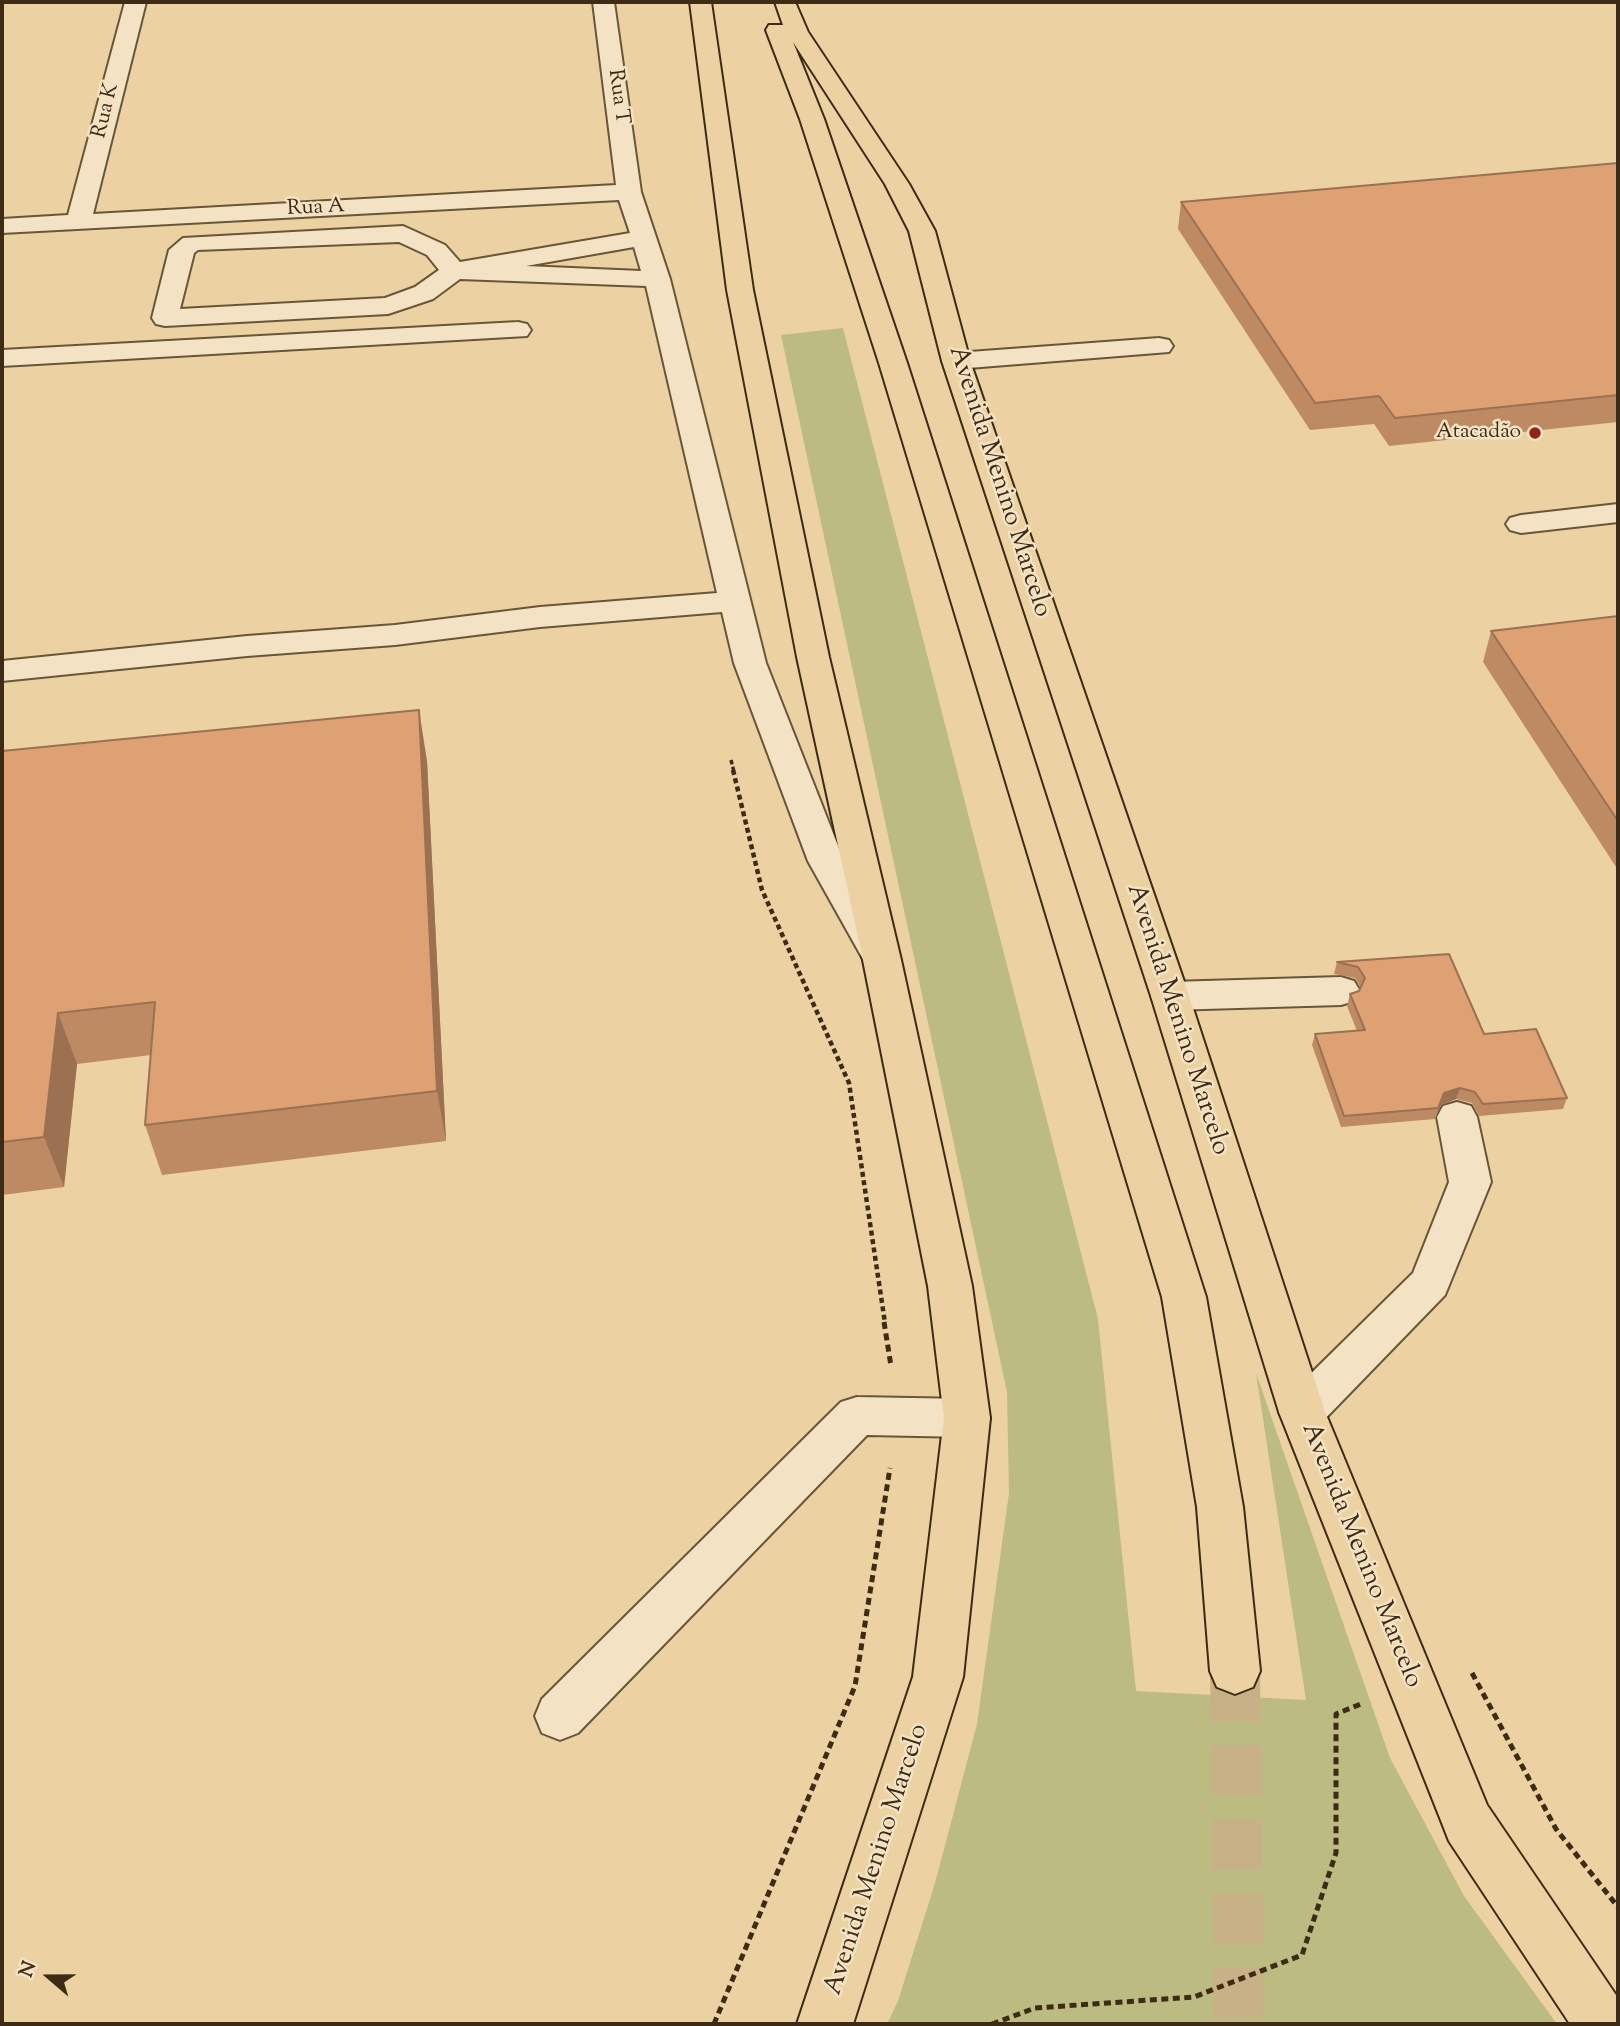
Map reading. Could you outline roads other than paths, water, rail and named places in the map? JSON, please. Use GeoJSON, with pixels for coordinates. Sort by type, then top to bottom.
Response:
{"type":"FeatureCollection","features":[{"type":"Feature","properties":{"kind":"main road","name":"Avenida Menino Marcelo"},"geometry":{"type":"LineString","coordinates":[[701,2],[740,290],[813,657],[882,960],[950,1286],[967,1418],[938,1677],[825,2024]]}},
{"type":"Feature","properties":{"kind":"main road"},"geometry":{"type":"LineString","coordinates":[[765,2],[812,119],[893,363],[1184,1297],[1220,1507],[1235,1671]]}},
{"type":"Feature","properties":{"kind":"main road","name":"Avenida Menino Marcelo"},"geometry":{"type":"LineString","coordinates":[[785,2],[797,32],[897,184],[922,231],[956,361],[1170,996],[1302,1412],[1411,1684],[1468,1823],[1603,2024]]}},
{"type":"Feature","properties":{"kind":"street","name":"Rua K"},"geometry":{"type":"LineString","coordinates":[[79,221],[135,2]]}},
{"type":"Feature","properties":{"kind":"street","name":"Rua T"},"geometry":{"type":"LineString","coordinates":[[604,2],[629,192],[657,279],[750,663],[826,861],[882,960]]}},
{"type":"Feature","properties":{"kind":"street","name":"Rua A"},"geometry":{"type":"LineString","coordinates":[[2,226],[629,192]]}},
{"type":"Feature","properties":{"kind":"street"},"geometry":{"type":"LineString","coordinates":[[642,238],[454,271],[424,293],[388,306],[165,318],[182,250],[192,243],[403,234],[436,250],[454,271],[657,279]]}},
{"type":"Feature","properties":{"kind":"street"},"geometry":{"type":"LineString","coordinates":[[2,358],[518,330]]}},
{"type":"Feature","properties":{"kind":"street"},"geometry":{"type":"LineString","coordinates":[[956,361],[1159,346]]}},
{"type":"Feature","properties":{"kind":"street"},"geometry":{"type":"LineString","coordinates":[[1521,524],[1618,513]]}},
{"type":"Feature","properties":{"kind":"street"},"geometry":{"type":"LineString","coordinates":[[2,671],[247,646],[395,635],[540,617],[737,601]]}},
{"type":"Feature","properties":{"kind":"street"},"geometry":{"type":"LineString","coordinates":[[1170,996],[1341,991]]}},
{"type":"Feature","properties":{"kind":"street"},"geometry":{"type":"LineString","coordinates":[[1302,1412],[1430,1283],[1470,1182],[1457,1117]]}},
{"type":"Feature","properties":{"kind":"street"},"geometry":{"type":"LineString","coordinates":[[560,1716],[857,1416],[967,1418]]}},
{"type":"Feature","properties":{"kind":"tunnel"},"geometry":{"type":"LineString","coordinates":[[1235,1671],[1239,2024]]}},
{"type":"Feature","properties":{"kind":"place","name":"Atacadão"},"geometry":{"type":"Point","coordinates":[1535,433]}}]}
